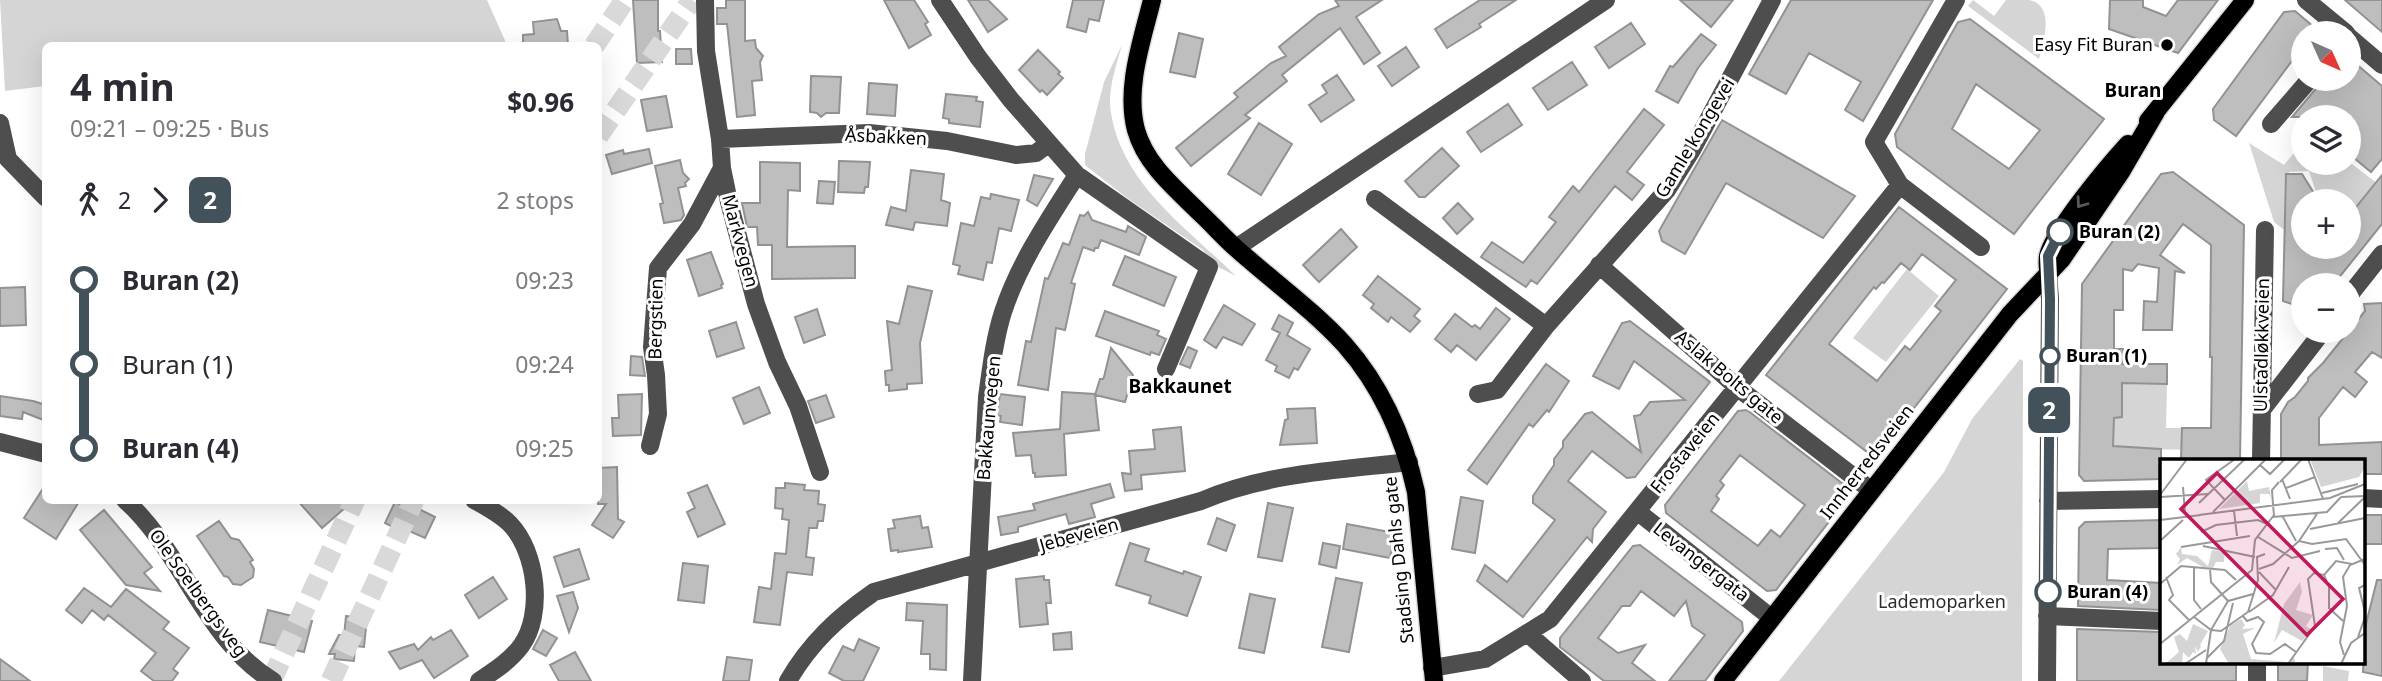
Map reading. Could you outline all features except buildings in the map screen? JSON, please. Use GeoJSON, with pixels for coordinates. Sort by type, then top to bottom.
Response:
{"type":"FeatureCollection","features":[{"type":"Feature","properties":{"kind":"main road","name":"Stadsing Dahls gate"},"geometry":{"type":"LineString","coordinates":[[1152,0],[1132,93],[1136,129],[1145,154],[1236,248],[1345,345],[1367,373],[1385,404],[1409,462],[1416,492],[1433,674]]}},
{"type":"Feature","properties":{"kind":"main road","name":"Innherredsveien"},"geometry":{"type":"LineString","coordinates":[[1723,681],[2010,314],[2048,272],[2048,256],[2060,232],[2107,168],[2156,112],[2245,0]]}},
{"type":"Feature","properties":{"kind":"street","name":"Markvegen"},"geometry":{"type":"LineString","coordinates":[[705,0],[706,51],[722,168],[756,304],[820,472]]}},
{"type":"Feature","properties":{"kind":"street"},"geometry":{"type":"LineString","coordinates":[[940,0],[978,57],[1048,144],[1077,175],[1209,267],[1166,369]]}},
{"type":"Feature","properties":{"kind":"street"},"geometry":{"type":"LineString","coordinates":[[1236,248],[1606,0]]}},
{"type":"Feature","properties":{"kind":"street","name":"Gamle kongevei"},"geometry":{"type":"LineString","coordinates":[[1478,394],[1497,390],[1546,326],[1667,190],[1772,0]]}},
{"type":"Feature","properties":{"kind":"street"},"geometry":{"type":"LineString","coordinates":[[1956,0],[1874,142],[1900,185],[1981,247]]}},
{"type":"Feature","properties":{"kind":"street"},"geometry":{"type":"LineString","coordinates":[[2306,1],[2331,21]]}},
{"type":"Feature","properties":{"kind":"street"},"geometry":{"type":"LineString","coordinates":[[2361,46],[2382,65]]}},
{"type":"Feature","properties":{"kind":"street"},"geometry":{"type":"LineString","coordinates":[[2271,124],[2300,91]]}},
{"type":"Feature","properties":{"kind":"street"},"geometry":{"type":"LineString","coordinates":[[0,123],[8,159],[42,194]]}},
{"type":"Feature","properties":{"kind":"street","name":"Åsbakken"},"geometry":{"type":"LineString","coordinates":[[720,139],[869,133],[947,141],[1016,155],[1036,153],[1048,144]]}},
{"type":"Feature","properties":{"kind":"street","name":"Bergstien"},"geometry":{"type":"LineString","coordinates":[[650,446],[658,414],[652,347],[658,268],[692,224],[722,168]]}},
{"type":"Feature","properties":{"kind":"street","name":"Bakkaunvegen"},"geometry":{"type":"LineString","coordinates":[[972,681],[987,397],[1003,313],[1021,267],[1077,175]]}},
{"type":"Feature","properties":{"kind":"street","name":"Frostaveien"},"geometry":{"type":"LineString","coordinates":[[1433,674],[1485,659],[1550,619],[1900,185]]}},
{"type":"Feature","properties":{"kind":"street"},"geometry":{"type":"LineString","coordinates":[[1375,199],[1546,326]]}},
{"type":"Feature","properties":{"kind":"street","name":"Ulstadløkkveien"},"geometry":{"type":"LineString","coordinates":[[2261,459],[2265,230]]}},
{"type":"Feature","properties":{"kind":"street"},"geometry":{"type":"LineString","coordinates":[[2361,281],[2382,254]]}},
{"type":"Feature","properties":{"kind":"street","name":"Aslak Bolts gate"},"geometry":{"type":"LineString","coordinates":[[1599,265],[1738,388],[1863,484]]}},
{"type":"Feature","properties":{"kind":"street"},"geometry":{"type":"LineString","coordinates":[[2047,681],[2048,272]]}},
{"type":"Feature","properties":{"kind":"street"},"geometry":{"type":"LineString","coordinates":[[2261,411],[2314,343]]}},
{"type":"Feature","properties":{"kind":"street"},"geometry":{"type":"LineString","coordinates":[[0,442],[42,453]]}},
{"type":"Feature","properties":{"kind":"street","name":"Jebeveien"},"geometry":{"type":"LineString","coordinates":[[788,681],[800,659],[818,638],[844,613],[874,592],[1201,501],[1244,485],[1290,476],[1409,462]]}},
{"type":"Feature","properties":{"kind":"street"},"geometry":{"type":"LineString","coordinates":[[2048,501],[2160,499]]}},
{"type":"Feature","properties":{"kind":"street"},"geometry":{"type":"LineString","coordinates":[[2364,499],[2382,499]]}},
{"type":"Feature","properties":{"kind":"street","name":"Ole Soelbergs veg"},"geometry":{"type":"LineString","coordinates":[[129,504],[149,526],[221,630],[253,666],[274,681]]}},
{"type":"Feature","properties":{"kind":"street"},"geometry":{"type":"LineString","coordinates":[[479,681],[522,645],[532,620],[535,591],[532,565],[522,541],[511,525],[482,504]]}},
{"type":"Feature","properties":{"kind":"street","name":"Levangergata"},"geometry":{"type":"LineString","coordinates":[[1638,512],[1764,612]]}},
{"type":"Feature","properties":{"kind":"street"},"geometry":{"type":"LineString","coordinates":[[2047,616],[2160,621]]}},
{"type":"Feature","properties":{"kind":"street"},"geometry":{"type":"LineString","coordinates":[[1527,634],[1582,681]]}},
{"type":"Feature","properties":{"kind":"green space"},"geometry":{"type":"Polygon","coordinates":[[[0,0],[487,0],[506,42],[42,42],[42,86],[5,91],[0,0]]]}},
{"type":"Feature","properties":{"kind":"green space"},"geometry":{"type":"Polygon","coordinates":[[[1973,0],[1994,16],[2006,0],[2029,0],[2043,9],[2046,25],[2039,59],[1968,6],[1973,0]]]}},
{"type":"Feature","properties":{"kind":"green space"},"geometry":{"type":"Polygon","coordinates":[[[1122,45],[1113,79],[1110,105],[1118,138],[1128,162],[1160,204],[1236,276],[1212,264],[1203,250],[1127,198],[1085,165],[1085,154],[1104,82],[1122,45]]]}},
{"type":"Feature","properties":{"kind":"green space"},"geometry":{"type":"Polygon","coordinates":[[[2249,143],[2284,165],[2291,157],[2287,232],[2274,222],[2249,143]]]}},
{"type":"Feature","properties":{"kind":"green space"},"geometry":{"type":"Polygon","coordinates":[[[2361,171],[2378,184],[2361,206],[2361,189],[2315,189],[2310,175],[2361,175],[2361,171]]]}},
{"type":"Feature","properties":{"kind":"green space"},"geometry":{"type":"Polygon","coordinates":[[[1907,269],[1939,296],[1886,362],[1853,338],[1907,269]]]}},
{"type":"Feature","properties":{"kind":"green space","name":"Lademoparken"},"geometry":{"type":"Polygon","coordinates":[[[2020,359],[2023,361],[2022,681],[1779,681],[1944,472],[1972,419],[2020,359]]]}},
{"type":"Feature","properties":{"kind":"green space"},"geometry":{"type":"Polygon","coordinates":[[[2114,383],[2167,384],[2166,428],[2218,428],[2205,450],[2132,449],[2113,460],[2114,418],[2122,417],[2114,383]]]}},
{"type":"Feature","properties":{"kind":"green space"},"geometry":{"type":"Polygon","coordinates":[[[2323,666],[2349,671],[2348,681],[2323,681],[2323,666]]]}},
{"type":"Feature","properties":{"kind":"tunnel"},"geometry":{"type":"LineString","coordinates":[[597,42],[625,0]]}},
{"type":"Feature","properties":{"kind":"tunnel"},"geometry":{"type":"LineString","coordinates":[[602,130],[692,0]]}},
{"type":"Feature","properties":{"kind":"tunnel"},"geometry":{"type":"LineString","coordinates":[[271,681],[353,504]]}},
{"type":"Feature","properties":{"kind":"tunnel"},"geometry":{"type":"LineString","coordinates":[[331,681],[412,504]]}},
{"type":"Feature","properties":{"kind":"bus line","name":"2"},"geometry":{"type":"LineString","coordinates":[[2048,592],[2048,256],[2060,232]]}},
{"type":"Feature","properties":{"kind":"place","name":"Easy Fit Buran"},"geometry":{"type":"Point","coordinates":[2167,45]}},
{"type":"Feature","properties":{"kind":"place","name":"Buran (2)"},"geometry":{"type":"Point","coordinates":[2060,232]}},
{"type":"Feature","properties":{"kind":"place","name":"Buran (1)"},"geometry":{"type":"Point","coordinates":[2050,356]}},
{"type":"Feature","properties":{"kind":"place","name":"Buran (4)"},"geometry":{"type":"Point","coordinates":[2048,592]}},
{"type":"Feature","properties":{"kind":"district","name":"Buran"},"geometry":{"type":"Point","coordinates":[2133,90]}},
{"type":"Feature","properties":{"kind":"district","name":"Bakkaunet"},"geometry":{"type":"Point","coordinates":[1180,386]}}]}
